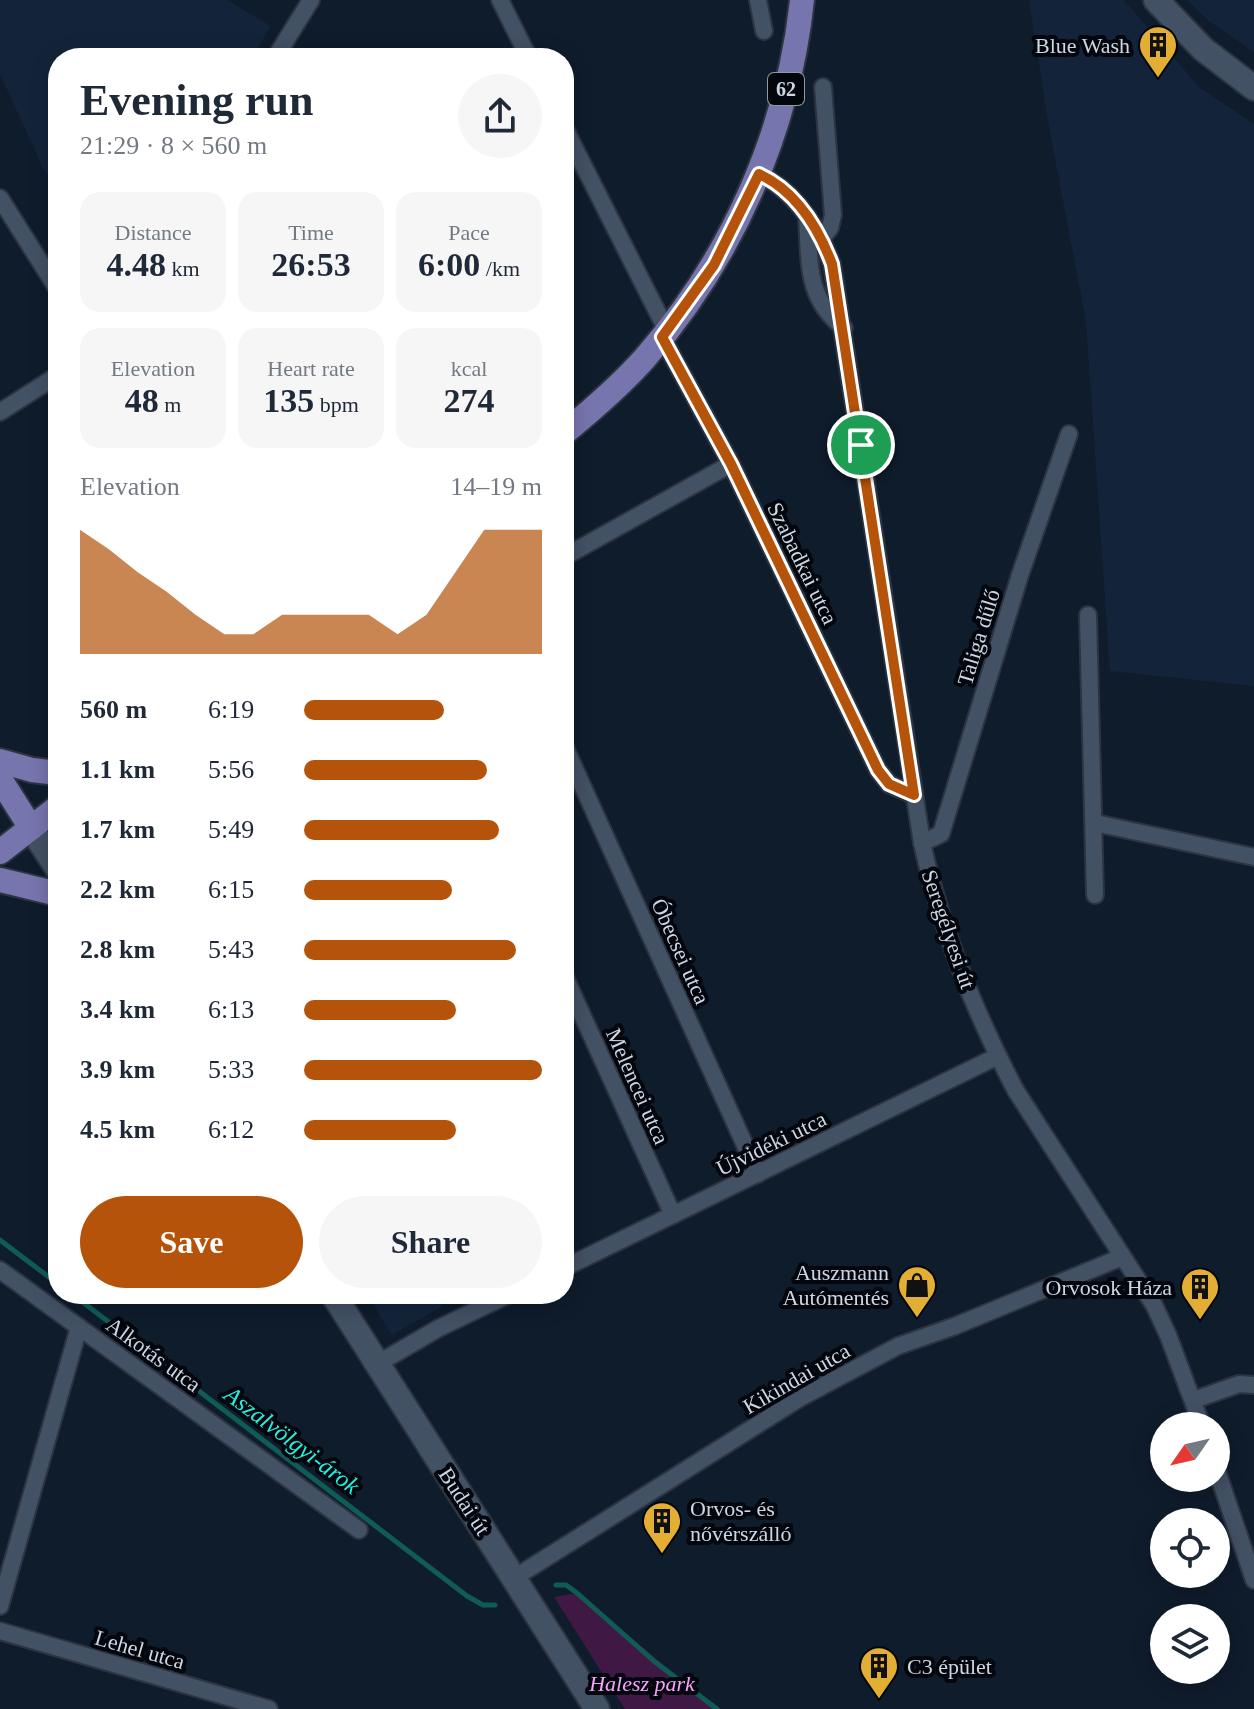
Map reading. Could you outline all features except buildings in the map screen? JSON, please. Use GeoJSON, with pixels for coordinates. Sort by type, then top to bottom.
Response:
{"type":"FeatureCollection","features":[{"type":"Feature","properties":{"kind":"main road","name":"62"},"geometry":{"type":"LineString","coordinates":[[574,424],[643,361],[714,265],[759,174],[784,98],[802,0]]}},
{"type":"Feature","properties":{"kind":"main road"},"geometry":{"type":"LineString","coordinates":[[1156,0],[1203,49],[1254,88]]}},
{"type":"Feature","properties":{"kind":"main road"},"geometry":{"type":"LineString","coordinates":[[0,761],[48,772]]}},
{"type":"Feature","properties":{"kind":"main road"},"geometry":{"type":"LineString","coordinates":[[0,779],[48,854]]}},
{"type":"Feature","properties":{"kind":"main road"},"geometry":{"type":"LineString","coordinates":[[0,852],[48,815]]}},
{"type":"Feature","properties":{"kind":"main road"},"geometry":{"type":"LineString","coordinates":[[0,880],[48,892]]}},
{"type":"Feature","properties":{"kind":"main road","name":"Budai út"},"geometry":{"type":"LineString","coordinates":[[339,1304],[597,1709]]}},
{"type":"Feature","properties":{"kind":"street"},"geometry":{"type":"LineString","coordinates":[[281,48],[311,0]]}},
{"type":"Feature","properties":{"kind":"street"},"geometry":{"type":"LineString","coordinates":[[500,0],[524,48]]}},
{"type":"Feature","properties":{"kind":"street"},"geometry":{"type":"LineString","coordinates":[[758,0],[764,31]]}},
{"type":"Feature","properties":{"kind":"street"},"geometry":{"type":"LineString","coordinates":[[822,238],[830,228],[833,215],[823,87]]}},
{"type":"Feature","properties":{"kind":"street","name":"Szabadkai utca"},"geometry":{"type":"LineString","coordinates":[[574,147],[878,770],[889,784],[914,795]]}},
{"type":"Feature","properties":{"kind":"street","name":"Seregélyesi út"},"geometry":{"type":"LineString","coordinates":[[759,174],[792,197],[807,215],[822,238],[832,264],[922,843],[932,889],[948,938],[1016,1091],[1154,1305],[1198,1412]]}},
{"type":"Feature","properties":{"kind":"street"},"geometry":{"type":"LineString","coordinates":[[0,198],[48,274]]}},
{"type":"Feature","properties":{"kind":"street"},"geometry":{"type":"LineString","coordinates":[[807,215],[812,282],[828,316],[844,328]]}},
{"type":"Feature","properties":{"kind":"street"},"geometry":{"type":"LineString","coordinates":[[0,412],[48,381]]}},
{"type":"Feature","properties":{"kind":"street","name":"Taliga dűlő"},"geometry":{"type":"LineString","coordinates":[[922,843],[941,834],[1020,575],[1069,434]]}},
{"type":"Feature","properties":{"kind":"street"},"geometry":{"type":"LineString","coordinates":[[574,551],[731,464]]}},
{"type":"Feature","properties":{"kind":"street"},"geometry":{"type":"LineString","coordinates":[[1088,615],[1095,895]]}},
{"type":"Feature","properties":{"kind":"street","name":"Óbecsei utca"},"geometry":{"type":"LineString","coordinates":[[574,767],[758,1174]]}},
{"type":"Feature","properties":{"kind":"street"},"geometry":{"type":"LineString","coordinates":[[1095,823],[1254,857]]}},
{"type":"Feature","properties":{"kind":"street","name":"Melencei utca"},"geometry":{"type":"LineString","coordinates":[[574,997],[673,1215]]}},
{"type":"Feature","properties":{"kind":"street","name":"Újvidéki utca"},"geometry":{"type":"LineString","coordinates":[[574,1263],[998,1056]]}},
{"type":"Feature","properties":{"kind":"street","name":"Kikindai utca"},"geometry":{"type":"LineString","coordinates":[[514,1578],[800,1398],[861,1365],[898,1346],[955,1326],[1122,1257]]}},
{"type":"Feature","properties":{"kind":"street","name":"Alkotás utca"},"geometry":{"type":"LineString","coordinates":[[0,1270],[359,1530]]}},
{"type":"Feature","properties":{"kind":"street"},"geometry":{"type":"LineString","coordinates":[[377,1364],[439,1328],[489,1304]]}},
{"type":"Feature","properties":{"kind":"street","name":"Alkotás utca"},"geometry":{"type":"LineString","coordinates":[[0,1606],[79,1327]]}},
{"type":"Feature","properties":{"kind":"street"},"geometry":{"type":"LineString","coordinates":[[1194,1400],[1239,1384],[1254,1385]]}},
{"type":"Feature","properties":{"kind":"street"},"geometry":{"type":"LineString","coordinates":[[1224,1492],[1254,1580]]}},
{"type":"Feature","properties":{"kind":"street","name":"Lehel utca"},"geometry":{"type":"LineString","coordinates":[[0,1631],[269,1709]]}},
{"type":"Feature","properties":{"kind":"shaded area"},"geometry":{"type":"Polygon","coordinates":[[[0,0],[227,0],[271,26],[258,48],[48,48],[48,175],[0,74],[0,0]]]}},
{"type":"Feature","properties":{"kind":"shaded area"},"geometry":{"type":"Polygon","coordinates":[[[1029,0],[1124,0],[1200,88],[1254,124],[1254,686],[1110,671],[1086,321],[1049,127],[1029,0]]]}},
{"type":"Feature","properties":{"kind":"shaded area"},"geometry":{"type":"Polygon","coordinates":[[[1187,0],[1254,0],[1254,52],[1209,21],[1187,0]]]}},
{"type":"Feature","properties":{"kind":"shaded area"},"geometry":{"type":"Polygon","coordinates":[[[373,1304],[442,1304],[443,1306],[392,1335],[373,1304]]]}},
{"type":"Feature","properties":{"kind":"green space","name":"Halesz park"},"geometry":{"type":"Polygon","coordinates":[[[577,1593],[717,1709],[625,1709],[554,1597],[577,1593]]]}},
{"type":"Feature","properties":{"kind":"waterway","name":"Aszalvölgyi-árok"},"geometry":{"type":"LineString","coordinates":[[0,1240],[48,1276]]}},
{"type":"Feature","properties":{"kind":"waterway","name":"Aszalvölgyi-árok"},"geometry":{"type":"LineString","coordinates":[[85,1304],[467,1596],[483,1605],[495,1605]]}},
{"type":"Feature","properties":{"kind":"waterway","name":"Aszalvölgyi-árok"},"geometry":{"type":"LineString","coordinates":[[556,1585],[566,1585],[577,1593],[655,1662],[717,1709]]}},
{"type":"Feature","properties":{"kind":"place","name":"Blue Wash"},"geometry":{"type":"Point","coordinates":[1158,79]}},
{"type":"Feature","properties":{"kind":"place","name":"Auszmann Autómentés"},"geometry":{"type":"Point","coordinates":[917,1319]}},
{"type":"Feature","properties":{"kind":"place","name":"Orvosok Háza"},"geometry":{"type":"Point","coordinates":[1200,1321]}},
{"type":"Feature","properties":{"kind":"place","name":"Orvos- és nővérszálló"},"geometry":{"type":"Point","coordinates":[662,1555]}},
{"type":"Feature","properties":{"kind":"place","name":"C3 épület"},"geometry":{"type":"Point","coordinates":[879,1700]}},
{"type":"Feature","properties":{"kind":"route"},"geometry":{"type":"LineString","coordinates":[[759,174],[792,197],[807,215],[822,238],[832,264],[861,445],[914,795],[897,790],[878,770],[731,464],[662,337],[714,265],[759,174]]}}]}
